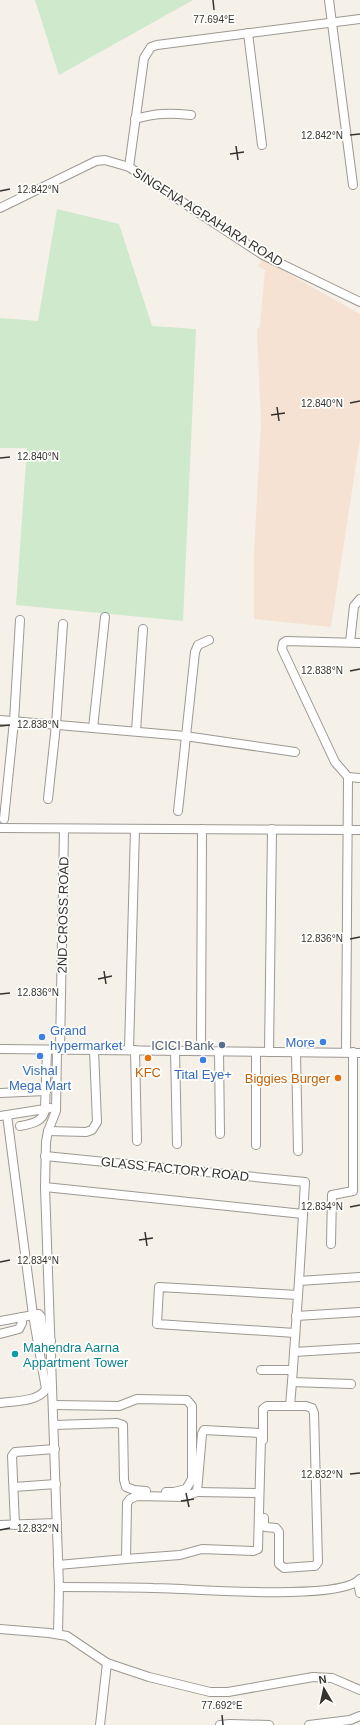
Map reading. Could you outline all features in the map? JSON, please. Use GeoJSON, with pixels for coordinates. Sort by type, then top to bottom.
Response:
{"type":"FeatureCollection","features":[{"type":"Feature","properties":{"kind":"street"},"geometry":{"type":"LineString","coordinates":[[329,0],[353,185]]}},
{"type":"Feature","properties":{"kind":"street"},"geometry":{"type":"LineString","coordinates":[[129,167],[144,58],[151,47],[360,19]]}},
{"type":"Feature","properties":{"kind":"street"},"geometry":{"type":"LineString","coordinates":[[248,33],[262,145]]}},
{"type":"Feature","properties":{"kind":"street"},"geometry":{"type":"LineString","coordinates":[[135,119],[153,114],[169,113],[191,115]]}},
{"type":"Feature","properties":{"kind":"street","name":"SINGENA AGRAHARA ROAD"},"geometry":{"type":"LineString","coordinates":[[0,208],[96,161],[105,160],[129,167],[263,255],[360,302]]}},
{"type":"Feature","properties":{"kind":"street"},"geometry":{"type":"LineString","coordinates":[[350,642],[354,606],[360,600]]}},
{"type":"Feature","properties":{"kind":"street"},"geometry":{"type":"LineString","coordinates":[[93,728],[105,617]]}},
{"type":"Feature","properties":{"kind":"street"},"geometry":{"type":"LineString","coordinates":[[4,818],[14,721],[20,620]]}},
{"type":"Feature","properties":{"kind":"street"},"geometry":{"type":"LineString","coordinates":[[48,799],[56,725],[63,624]]}},
{"type":"Feature","properties":{"kind":"street"},"geometry":{"type":"LineString","coordinates":[[136,732],[143,629]]}},
{"type":"Feature","properties":{"kind":"street"},"geometry":{"type":"LineString","coordinates":[[178,811],[195,652],[198,645],[209,640]]}},
{"type":"Feature","properties":{"kind":"street"},"geometry":{"type":"LineString","coordinates":[[331,1244],[332,1195],[357,1191],[348,777],[335,762],[282,648],[283,643],[286,641],[360,642]]}},
{"type":"Feature","properties":{"kind":"street"},"geometry":{"type":"LineString","coordinates":[[0,720],[185,736],[295,752]]}},
{"type":"Feature","properties":{"kind":"street"},"geometry":{"type":"LineString","coordinates":[[348,777],[360,778]]}},
{"type":"Feature","properties":{"kind":"street"},"geometry":{"type":"LineString","coordinates":[[0,828],[360,830]]}},
{"type":"Feature","properties":{"kind":"street","name":"2ND CROSS ROAD"},"geometry":{"type":"LineString","coordinates":[[58,1634],[59,1587],[45,1156],[48,1131],[53,1120],[56,1107],[59,1050],[64,829]]}},
{"type":"Feature","properties":{"kind":"street"},"geometry":{"type":"LineString","coordinates":[[135,829],[132,1050],[137,1142]]}},
{"type":"Feature","properties":{"kind":"street"},"geometry":{"type":"LineString","coordinates":[[200,1051],[202,829]]}},
{"type":"Feature","properties":{"kind":"street"},"geometry":{"type":"LineString","coordinates":[[270,1052],[272,829]]}},
{"type":"Feature","properties":{"kind":"street"},"geometry":{"type":"LineString","coordinates":[[0,1049],[353,1052]]}},
{"type":"Feature","properties":{"kind":"street"},"geometry":{"type":"LineString","coordinates":[[20,1126],[41,1120],[44,1114],[46,1092],[46,1050]]}},
{"type":"Feature","properties":{"kind":"street"},"geometry":{"type":"LineString","coordinates":[[48,1131],[86,1132],[92,1130],[97,1122],[94,1050]]}},
{"type":"Feature","properties":{"kind":"street"},"geometry":{"type":"LineString","coordinates":[[175,1051],[177,1144]]}},
{"type":"Feature","properties":{"kind":"street"},"geometry":{"type":"LineString","coordinates":[[218,1051],[220,1134]]}},
{"type":"Feature","properties":{"kind":"street"},"geometry":{"type":"LineString","coordinates":[[256,1052],[256,1145]]}},
{"type":"Feature","properties":{"kind":"street"},"geometry":{"type":"LineString","coordinates":[[296,1052],[298,1152]]}},
{"type":"Feature","properties":{"kind":"street"},"geometry":{"type":"LineString","coordinates":[[0,1093],[46,1092]]}},
{"type":"Feature","properties":{"kind":"street"},"geometry":{"type":"LineString","coordinates":[[0,1403],[37,1397],[43,1394],[46,1388],[33,1315],[3,1116],[56,1107]]}},
{"type":"Feature","properties":{"kind":"street","name":"GLASS FACTORY ROAD"},"geometry":{"type":"LineString","coordinates":[[45,1156],[305,1182],[303,1214]]}},
{"type":"Feature","properties":{"kind":"street"},"geometry":{"type":"LineString","coordinates":[[45,1187],[303,1214],[290,1406]]}},
{"type":"Feature","properties":{"kind":"street"},"geometry":{"type":"LineString","coordinates":[[299,1281],[360,1277]]}},
{"type":"Feature","properties":{"kind":"street"},"geometry":{"type":"LineString","coordinates":[[295,1333],[157,1324],[159,1287],[298,1295]]}},
{"type":"Feature","properties":{"kind":"street"},"geometry":{"type":"LineString","coordinates":[[296,1316],[360,1312]]}},
{"type":"Feature","properties":{"kind":"street"},"geometry":{"type":"LineString","coordinates":[[0,1321],[39,1314],[41,1317],[44,1340],[51,1341]]}},
{"type":"Feature","properties":{"kind":"street"},"geometry":{"type":"LineString","coordinates":[[0,1334],[19,1329],[22,1323],[22,1317]]}},
{"type":"Feature","properties":{"kind":"street"},"geometry":{"type":"LineString","coordinates":[[294,1352],[360,1348]]}},
{"type":"Feature","properties":{"kind":"street"},"geometry":{"type":"LineString","coordinates":[[261,1370],[292,1370]]}},
{"type":"Feature","properties":{"kind":"street"},"geometry":{"type":"LineString","coordinates":[[292,1382],[351,1384]]}},
{"type":"Feature","properties":{"kind":"street"},"geometry":{"type":"LineString","coordinates":[[53,1405],[119,1406],[137,1399],[187,1400],[192,1406],[192,1479],[186,1489],[174,1492],[134,1490],[126,1487],[124,1480],[123,1425],[118,1423],[54,1425]]}},
{"type":"Feature","properties":{"kind":"street"},"geometry":{"type":"LineString","coordinates":[[267,1406],[290,1406],[306,1406],[312,1408],[314,1413],[318,1562],[315,1566],[284,1568],[279,1564],[278,1530],[276,1528],[268,1528],[264,1525],[263,1410],[267,1406]]}},
{"type":"Feature","properties":{"kind":"street"},"geometry":{"type":"LineString","coordinates":[[58,1565],[180,1555],[202,1549],[253,1551],[258,1549],[262,1438],[260,1433],[208,1429],[204,1430],[202,1434],[197,1492]]}},
{"type":"Feature","properties":{"kind":"street"},"geometry":{"type":"LineString","coordinates":[[15,1525],[12,1456],[15,1452],[54,1449]]}},
{"type":"Feature","properties":{"kind":"street"},"geometry":{"type":"LineString","coordinates":[[14,1487],[56,1484]]}},
{"type":"Feature","properties":{"kind":"street"},"geometry":{"type":"LineString","coordinates":[[126,1559],[127,1503],[130,1499],[137,1496],[185,1497],[197,1492],[259,1493]]}},
{"type":"Feature","properties":{"kind":"street"},"geometry":{"type":"LineString","coordinates":[[0,1525],[57,1523]]}},
{"type":"Feature","properties":{"kind":"street"},"geometry":{"type":"LineString","coordinates":[[59,1587],[143,1587],[298,1592],[336,1588],[359,1580],[360,1593]]}},
{"type":"Feature","properties":{"kind":"street"},"geometry":{"type":"LineString","coordinates":[[0,1628],[58,1634],[71,1638],[107,1663],[149,1677],[210,1692],[228,1692],[313,1677],[332,1678],[357,1688],[360,1680]]}},
{"type":"Feature","properties":{"kind":"street"},"geometry":{"type":"LineString","coordinates":[[100,1725],[107,1663]]}},
{"type":"Feature","properties":{"kind":"street"},"geometry":{"type":"LineString","coordinates":[[309,1725],[350,1720],[360,1716]]}},
{"type":"Feature","properties":{"kind":"street"},"geometry":{"type":"LineString","coordinates":[[220,1725],[269,1725]]}},
{"type":"Feature","properties":{"kind":"shaded area"},"geometry":{"type":"Polygon","coordinates":[[[262,259],[360,314],[360,439],[331,627],[254,619],[254,553],[261,423],[257,330],[260,326],[265,270],[258,266],[262,259]]]}},
{"type":"Feature","properties":{"kind":"green space"},"geometry":{"type":"Polygon","coordinates":[[[35,0],[193,0],[59,75],[35,0]]]}},
{"type":"Feature","properties":{"kind":"green space"},"geometry":{"type":"Polygon","coordinates":[[[57,209],[119,224],[152,326],[196,329],[183,621],[16,605],[27,448],[0,448],[0,318],[38,321],[57,209]]]}},
{"type":"Feature","properties":{"kind":"place","name":"Grand hypermarket"},"geometry":{"type":"Point","coordinates":[42,1037]}},
{"type":"Feature","properties":{"kind":"place","name":"More"},"geometry":{"type":"Point","coordinates":[323,1042]}},
{"type":"Feature","properties":{"kind":"place","name":"ICICI Bank"},"geometry":{"type":"Point","coordinates":[222,1045]}},
{"type":"Feature","properties":{"kind":"place","name":"Vishal Mega Mart"},"geometry":{"type":"Point","coordinates":[40,1056]}},
{"type":"Feature","properties":{"kind":"place","name":"KFC"},"geometry":{"type":"Point","coordinates":[148,1058]}},
{"type":"Feature","properties":{"kind":"place","name":"Tital Eye+"},"geometry":{"type":"Point","coordinates":[203,1060]}},
{"type":"Feature","properties":{"kind":"place","name":"Biggies Burger"},"geometry":{"type":"Point","coordinates":[338,1078]}},
{"type":"Feature","properties":{"kind":"place","name":"Mahendra Aarna Appartment Tower"},"geometry":{"type":"Point","coordinates":[15,1354]}}]}
